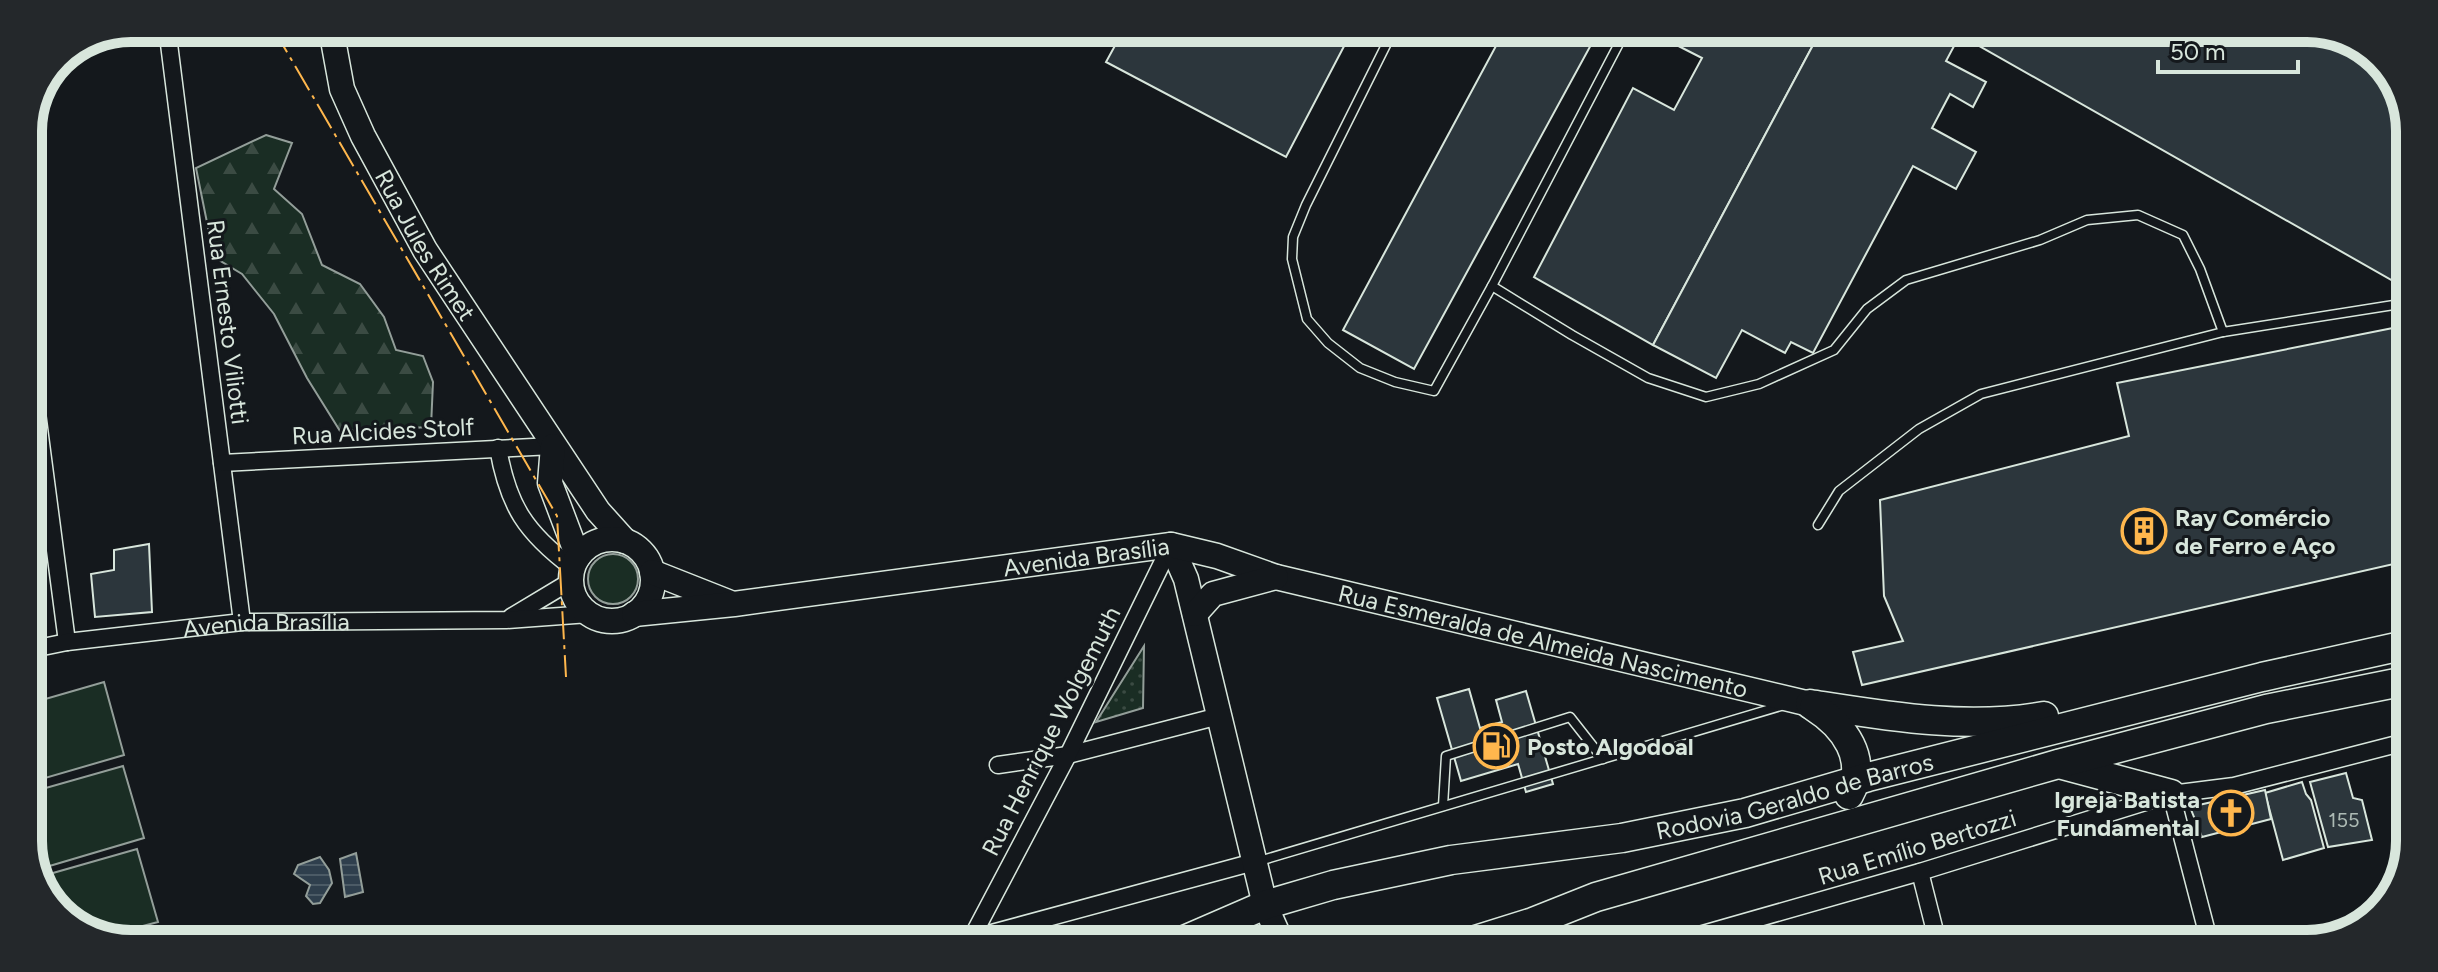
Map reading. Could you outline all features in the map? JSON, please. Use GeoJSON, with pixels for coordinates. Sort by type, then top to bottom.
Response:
{"type":"FeatureCollection","features":[{"type":"Feature","properties":{"kind":"highway","name":"Rodovia Geraldo de Barros"},"geometry":{"type":"LineString","coordinates":[[1207,930],[1265,905],[1333,885],[1451,860],[1622,838],[1745,813],[1854,781],[2262,677],[2396,647]]}},
{"type":"Feature","properties":{"kind":"highway"},"geometry":{"type":"LineString","coordinates":[[1803,703],[1904,719],[2009,722],[2262,677]]}},
{"type":"Feature","properties":{"kind":"highway","name":"Rodovia Geraldo de Barros"},"geometry":{"type":"LineString","coordinates":[[1528,930],[1596,897],[2058,764],[2266,709],[2396,683]]}},
{"type":"Feature","properties":{"kind":"highway"},"geometry":{"type":"LineString","coordinates":[[1596,897],[1828,815],[1845,802],[1854,781],[1856,765],[1851,746],[1840,727],[1803,703]]}},
{"type":"Feature","properties":{"kind":"highway"},"geometry":{"type":"LineString","coordinates":[[2058,764],[2171,794]]}},
{"type":"Feature","properties":{"kind":"main road","name":"Rua Jules Rimet"},"geometry":{"type":"LineString","coordinates":[[333,42],[342,89],[363,136],[425,250],[553,446],[598,511],[625,541]]}},
{"type":"Feature","properties":{"kind":"main road"},"geometry":{"type":"LineString","coordinates":[[553,446],[550,483],[574,568],[576,600],[589,614],[611,621],[634,614],[651,591],[652,572],[640,550],[625,541],[607,539],[596,542],[574,568]]}},
{"type":"Feature","properties":{"kind":"main road","name":"Avenida Brasília"},"geometry":{"type":"LineString","coordinates":[[634,614],[734,604],[1171,545],[1186,579],[1265,905],[1276,930]]}},
{"type":"Feature","properties":{"kind":"main road","name":"Rua Esmeralda de Almeida Nascimento"},"geometry":{"type":"LineString","coordinates":[[1171,545],[1217,556],[1276,577],[1803,703]]}},
{"type":"Feature","properties":{"kind":"main road","name":"Avenida Brasília"},"geometry":{"type":"LineString","coordinates":[[652,572],[734,604]]}},
{"type":"Feature","properties":{"kind":"main road","name":"Rua Esmeralda de Almeida Nascimento"},"geometry":{"type":"LineString","coordinates":[[1195,614],[1213,594],[1276,577]]}},
{"type":"Feature","properties":{"kind":"street","name":"Rua Ernesto Viliotti"},"geometry":{"type":"LineString","coordinates":[[169,42],[242,622]]}},
{"type":"Feature","properties":{"kind":"street","name":"Rua Alcides Stolf"},"geometry":{"type":"LineString","coordinates":[[222,463],[553,446]]}},
{"type":"Feature","properties":{"kind":"street","name":"Rua Alcides Stolf"},"geometry":{"type":"LineString","coordinates":[[498,448],[504,483],[522,517],[543,545],[574,568]]}},
{"type":"Feature","properties":{"kind":"street"},"geometry":{"type":"LineString","coordinates":[[42,451],[67,642]]}},
{"type":"Feature","properties":{"kind":"street","name":"Rua Henrique Wolgemuth"},"geometry":{"type":"LineString","coordinates":[[973,930],[1068,755],[1171,545]]}},
{"type":"Feature","properties":{"kind":"street"},"geometry":{"type":"LineString","coordinates":[[506,620],[574,568]]}},
{"type":"Feature","properties":{"kind":"street","name":"Avenida Brasília"},"geometry":{"type":"LineString","coordinates":[[42,647],[242,622],[506,620],[589,614]]}},
{"type":"Feature","properties":{"kind":"street"},"geometry":{"type":"LineString","coordinates":[[998,765],[1068,755],[1219,716]]}},
{"type":"Feature","properties":{"kind":"street","name":"Rua Emílio Bertozzi"},"geometry":{"type":"LineString","coordinates":[[1717,930],[1920,872],[2171,794],[2234,786],[2396,744]]}},
{"type":"Feature","properties":{"kind":"street"},"geometry":{"type":"LineString","coordinates":[[2171,794],[2206,930]]}},
{"type":"Feature","properties":{"kind":"street"},"geometry":{"type":"LineString","coordinates":[[1005,930],[1254,862]]}},
{"type":"Feature","properties":{"kind":"street"},"geometry":{"type":"LineString","coordinates":[[1920,872],[1935,930]]}},
{"type":"Feature","properties":{"kind":"lane"},"geometry":{"type":"LineString","coordinates":[[1388,42],[1306,205],[1293,237],[1292,259],[1307,319],[1328,343],[1360,368],[1395,382],[1434,391],[1620,42]]}},
{"type":"Feature","properties":{"kind":"lane"},"geometry":{"type":"LineString","coordinates":[[1492,286],[1648,378],[1706,397],[1759,384],[1834,350],[1867,309],[1906,280],[2040,240],[2087,220],[2138,215],[2183,235],[2200,269],[2223,332]]}},
{"type":"Feature","properties":{"kind":"lane"},"geometry":{"type":"LineString","coordinates":[[1818,525],[1839,491],[1919,429],[1981,394],[2223,332],[2396,305]]}},
{"type":"Feature","properties":{"kind":"lane"},"geometry":{"type":"LineString","coordinates":[[1254,862],[1803,703]]}},
{"type":"Feature","properties":{"kind":"lane"},"geometry":{"type":"LineString","coordinates":[[1443,806],[1446,756],[1570,717],[1603,759]]}},
{"type":"Feature","properties":{"kind":"green space"},"geometry":{"type":"Polygon","coordinates":[[[266,135],[292,143],[274,189],[302,214],[322,265],[360,284],[384,317],[396,350],[423,356],[433,382],[431,427],[340,431],[307,378],[274,314],[242,274],[214,257],[196,168],[266,135]]]}},
{"type":"Feature","properties":{"kind":"green space"},"geometry":{"type":"Polygon","coordinates":[[[613,554],[631,561],[638,579],[631,597],[613,604],[595,597],[588,579],[595,561],[613,554]]]}},
{"type":"Feature","properties":{"kind":"green space"},"geometry":{"type":"Polygon","coordinates":[[[1144,646],[1143,708],[1096,722],[1144,646]]]}},
{"type":"Feature","properties":{"kind":"green space"},"geometry":{"type":"Polygon","coordinates":[[[104,682],[124,755],[42,779],[42,700],[104,682]]]}},
{"type":"Feature","properties":{"kind":"green space"},"geometry":{"type":"Polygon","coordinates":[[[123,766],[144,838],[46,867],[42,847],[42,789],[123,766]]]}},
{"type":"Feature","properties":{"kind":"green space"},"geometry":{"type":"Polygon","coordinates":[[[137,849],[158,922],[128,930],[102,925],[86,918],[60,895],[49,874],[137,849]]]}},
{"type":"Feature","properties":{"kind":"water"},"geometry":{"type":"Polygon","coordinates":[[[356,853],[363,892],[345,897],[340,859],[356,853]]]}},
{"type":"Feature","properties":{"kind":"water"},"geometry":{"type":"Polygon","coordinates":[[[320,857],[329,870],[332,883],[320,903],[313,904],[306,896],[310,885],[294,874],[298,865],[320,857]]]}},
{"type":"Feature","properties":{"kind":"building"},"geometry":{"type":"Polygon","coordinates":[[[1117,42],[1346,42],[1286,157],[1106,62],[1117,42]]]}},
{"type":"Feature","properties":{"kind":"building"},"geometry":{"type":"Polygon","coordinates":[[[1498,42],[1593,42],[1414,369],[1343,330],[1498,42]]]}},
{"type":"Feature","properties":{"kind":"building"},"geometry":{"type":"Polygon","coordinates":[[[1671,42],[1815,42],[1653,345],[1534,277],[1633,88],[1674,110],[1702,58],[1671,42]]]}},
{"type":"Feature","properties":{"kind":"building"},"geometry":{"type":"Polygon","coordinates":[[[1815,42],[1956,42],[1946,61],[1986,82],[1973,107],[1950,94],[1932,128],[1976,152],[1956,189],[1913,166],[1813,353],[1791,342],[1785,353],[1742,330],[1716,378],[1653,345],[1815,42]]]}},
{"type":"Feature","properties":{"kind":"building"},"geometry":{"type":"Polygon","coordinates":[[[1972,42],[2307,42],[2346,51],[2361,60],[2378,77],[2394,113],[2396,283],[1972,42]]]}},
{"type":"Feature","properties":{"kind":"building","name":"Ray Comércio de Ferro e Aço"},"geometry":{"type":"Polygon","coordinates":[[[2396,327],[2396,564],[1862,685],[1853,652],[1903,641],[1884,596],[1880,500],[2129,436],[2117,383],[2396,327]]]}},
{"type":"Feature","properties":{"kind":"building"},"geometry":{"type":"Polygon","coordinates":[[[149,544],[152,612],[95,617],[91,574],[114,570],[114,550],[149,544]]]}},
{"type":"Feature","properties":{"kind":"building","name":"Posto Algodoal"},"geometry":{"type":"Polygon","coordinates":[[[1469,689],[1480,728],[1502,722],[1496,700],[1526,691],[1553,784],[1526,792],[1518,764],[1461,781],[1437,698],[1469,689]]]}},
{"type":"Feature","properties":{"kind":"building"},"geometry":{"type":"Polygon","coordinates":[[[2346,773],[2353,798],[2362,800],[2372,840],[2328,847],[2310,782],[2346,773]]]}},
{"type":"Feature","properties":{"kind":"building"},"geometry":{"type":"Polygon","coordinates":[[[2302,782],[2311,800],[2324,848],[2283,860],[2265,793],[2302,782]]]}},
{"type":"Feature","properties":{"kind":"building","name":"Igreja Batista Fundamental"},"geometry":{"type":"Polygon","coordinates":[[[2265,790],[2271,819],[2202,837],[2190,807],[2265,790]]]}},
{"type":"Feature","properties":{"kind":"power"},"geometry":{"type":"LineString","coordinates":[[281,42],[557,516],[566,677]]}},
{"type":"Feature","properties":{"kind":"place","name":"Ray Comércio de Ferro e Aço"},"geometry":{"type":"Point","coordinates":[2144,531]}},
{"type":"Feature","properties":{"kind":"place","name":"Posto Algodoal"},"geometry":{"type":"Point","coordinates":[1496,746]}},
{"type":"Feature","properties":{"kind":"place","name":"Igreja Batista Fundamental"},"geometry":{"type":"Point","coordinates":[2231,813]}}]}
